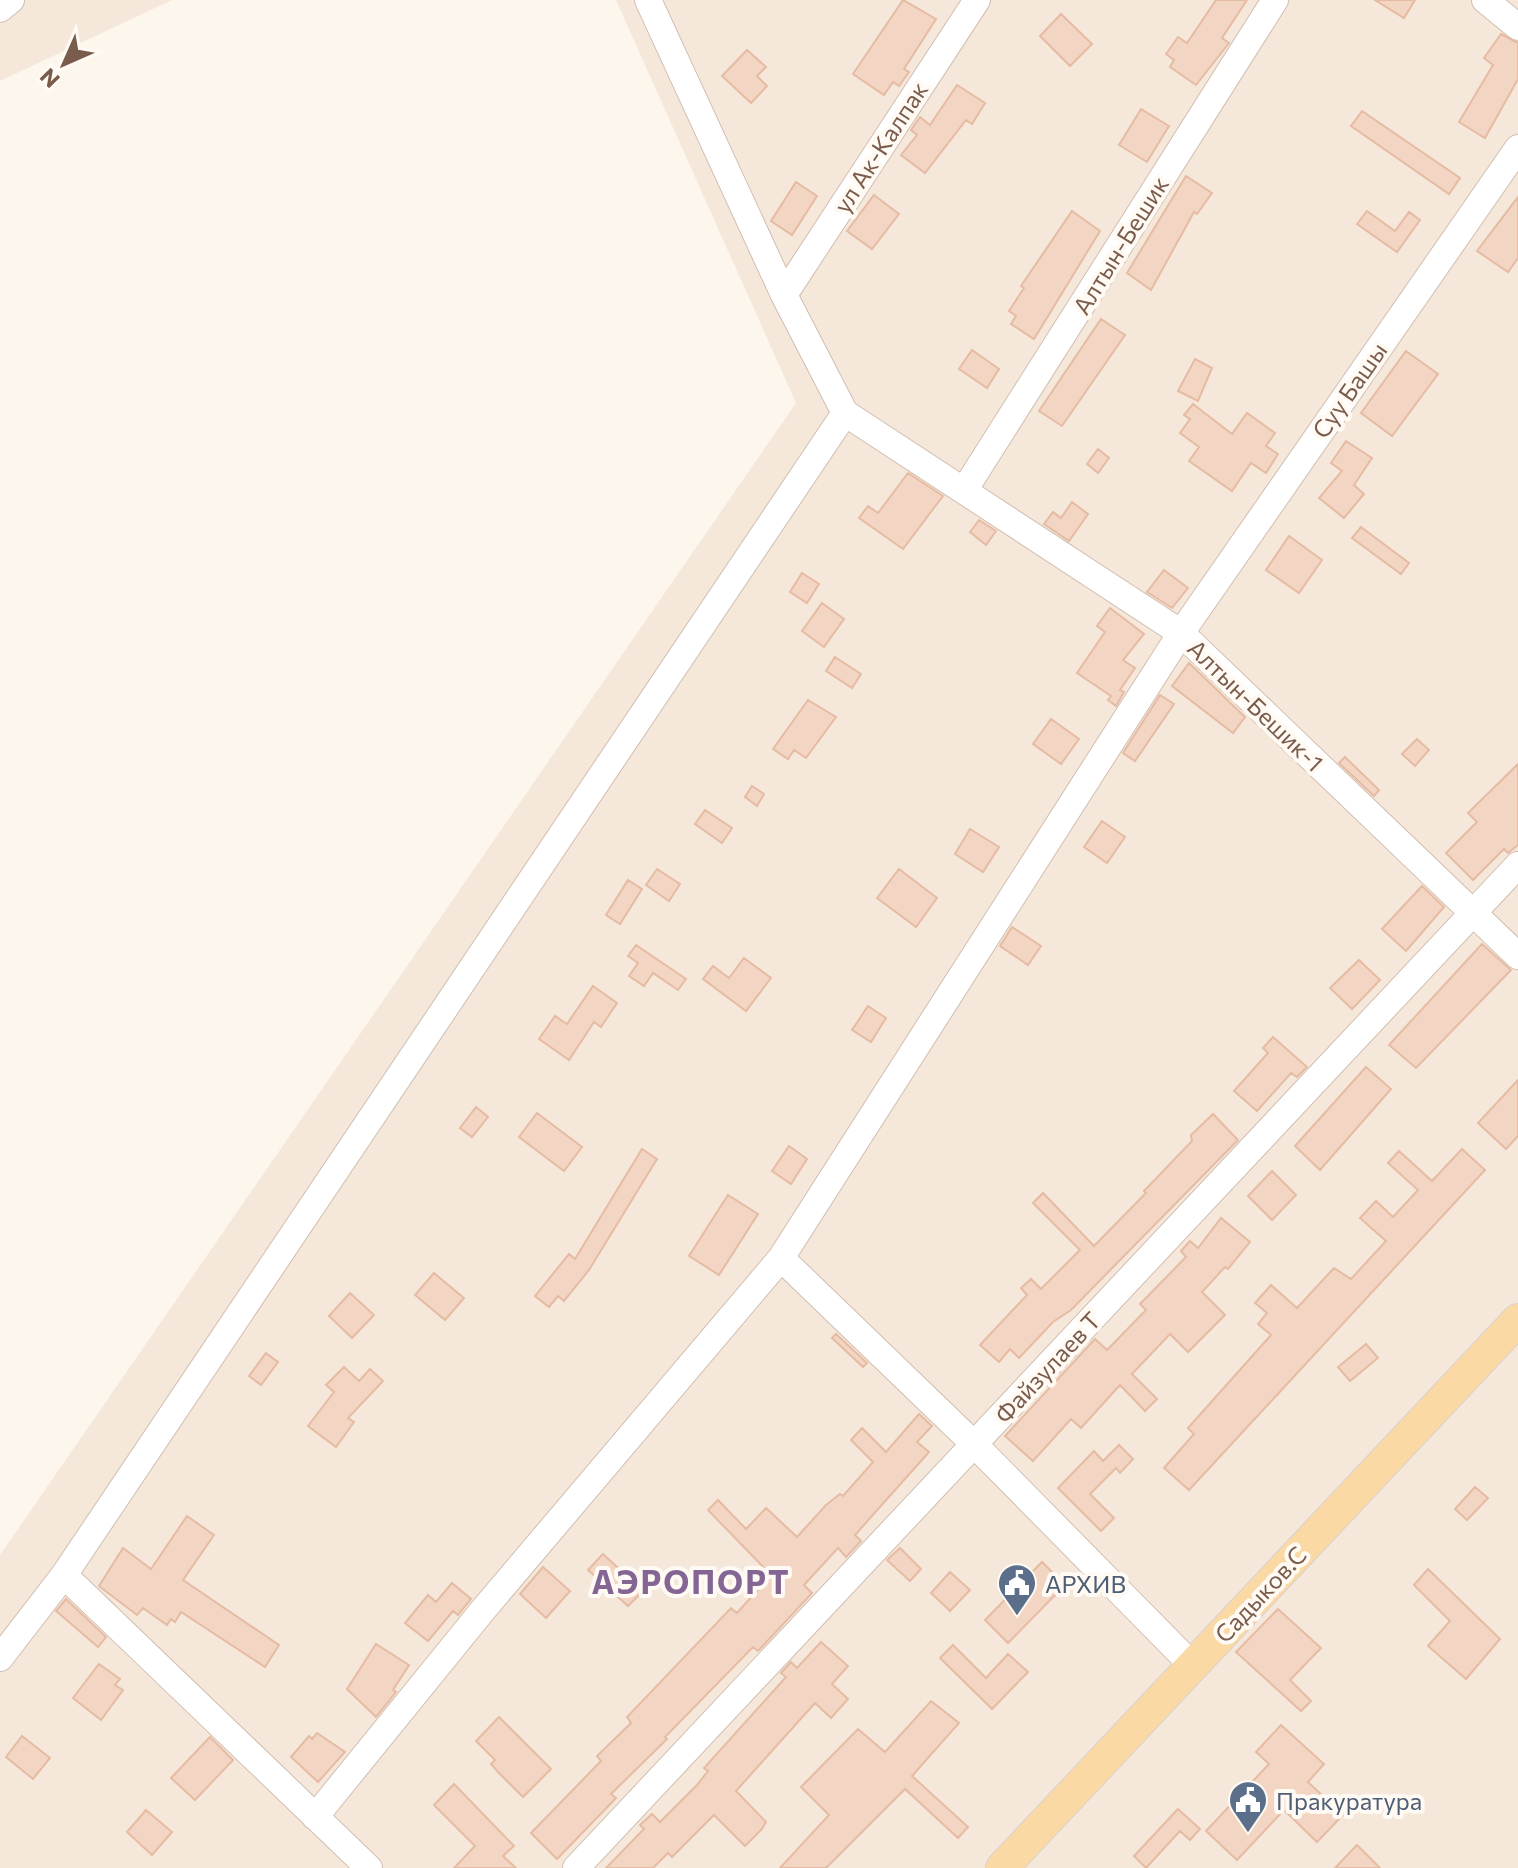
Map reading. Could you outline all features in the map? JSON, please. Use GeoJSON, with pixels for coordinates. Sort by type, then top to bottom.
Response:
{"type":"FeatureCollection","features":[{"type":"Feature","properties":{"kind":"main road","name":"Садыков.С"},"geometry":{"type":"LineString","coordinates":[[1002,1868],[1518,1320]]}},
{"type":"Feature","properties":{"kind":"street"},"geometry":{"type":"LineString","coordinates":[[0,9],[11,0]]}},
{"type":"Feature","properties":{"kind":"street"},"geometry":{"type":"LineString","coordinates":[[0,1658],[64,1575],[845,413],[784,295],[648,0]]}},
{"type":"Feature","properties":{"kind":"street","name":"ул Ак-Калпак"},"geometry":{"type":"LineString","coordinates":[[784,295],[977,0]]}},
{"type":"Feature","properties":{"kind":"street","name":"Алтын-Бешик"},"geometry":{"type":"LineString","coordinates":[[965,489],[1275,0]]}},
{"type":"Feature","properties":{"kind":"street"},"geometry":{"type":"LineString","coordinates":[[1485,0],[1518,27]]}},
{"type":"Feature","properties":{"kind":"street","name":"Суу Башы"},"geometry":{"type":"LineString","coordinates":[[315,1817],[483,1610],[781,1258],[1181,633],[1518,148]]}},
{"type":"Feature","properties":{"kind":"street","name":"Алтын-Бешик-1"},"geometry":{"type":"LineString","coordinates":[[845,413],[1181,633],[1518,956]]}},
{"type":"Feature","properties":{"kind":"street","name":"Файзулаев Т"},"geometry":{"type":"LineString","coordinates":[[576,1868],[1518,865]]}},
{"type":"Feature","properties":{"kind":"street"},"geometry":{"type":"LineString","coordinates":[[781,1258],[975,1445],[1193,1666]]}},
{"type":"Feature","properties":{"kind":"street"},"geometry":{"type":"LineString","coordinates":[[64,1575],[369,1868]]}},
{"type":"Feature","properties":{"kind":"shaded area"},"geometry":{"type":"Polygon","coordinates":[[[0,0],[172,0],[0,81],[0,0]]]}},
{"type":"Feature","properties":{"kind":"shaded area"},"geometry":{"type":"Polygon","coordinates":[[[616,0],[1518,0],[1518,1868],[0,1868],[0,1555],[796,403],[616,0]]]}},
{"type":"Feature","properties":{"kind":"building"},"geometry":{"type":"Polygon","coordinates":[[[903,0],[936,19],[904,69],[909,72],[899,86],[893,82],[884,95],[853,74],[903,0]]]}},
{"type":"Feature","properties":{"kind":"building"},"geometry":{"type":"Polygon","coordinates":[[[1216,0],[1247,0],[1222,38],[1229,43],[1196,85],[1170,67],[1174,60],[1166,54],[1178,37],[1187,43],[1216,0]]]}},
{"type":"Feature","properties":{"kind":"building"},"geometry":{"type":"Polygon","coordinates":[[[1375,0],[1415,0],[1404,18],[1375,0]]]}},
{"type":"Feature","properties":{"kind":"building"},"geometry":{"type":"Polygon","coordinates":[[[1061,14],[1092,44],[1070,66],[1040,36],[1061,14]]]}},
{"type":"Feature","properties":{"kind":"building"},"geometry":{"type":"Polygon","coordinates":[[[1501,34],[1518,43],[1518,79],[1485,138],[1459,122],[1493,65],[1484,58],[1501,34]]]}},
{"type":"Feature","properties":{"kind":"building"},"geometry":{"type":"Polygon","coordinates":[[[747,50],[766,67],[757,76],[767,86],[751,103],[722,76],[747,50]]]}},
{"type":"Feature","properties":{"kind":"building"},"geometry":{"type":"Polygon","coordinates":[[[957,85],[985,103],[972,124],[966,120],[925,173],[901,155],[917,135],[911,130],[920,117],[930,125],[957,85]]]}},
{"type":"Feature","properties":{"kind":"building"},"geometry":{"type":"Polygon","coordinates":[[[1141,109],[1169,126],[1147,162],[1119,145],[1141,109]]]}},
{"type":"Feature","properties":{"kind":"building"},"geometry":{"type":"Polygon","coordinates":[[[1362,111],[1460,178],[1449,194],[1351,126],[1362,111]]]}},
{"type":"Feature","properties":{"kind":"building"},"geometry":{"type":"Polygon","coordinates":[[[1186,176],[1212,193],[1197,214],[1194,212],[1151,290],[1127,273],[1186,176]]]}},
{"type":"Feature","properties":{"kind":"building"},"geometry":{"type":"Polygon","coordinates":[[[796,182],[817,196],[792,235],[771,221],[796,182]]]}},
{"type":"Feature","properties":{"kind":"building"},"geometry":{"type":"Polygon","coordinates":[[[874,195],[899,214],[872,249],[847,231],[874,195]]]}},
{"type":"Feature","properties":{"kind":"building"},"geometry":{"type":"Polygon","coordinates":[[[1518,197],[1518,258],[1508,272],[1477,251],[1518,197]]]}},
{"type":"Feature","properties":{"kind":"building"},"geometry":{"type":"Polygon","coordinates":[[[1072,211],[1100,231],[1034,339],[1011,324],[1016,316],[1009,311],[1024,288],[1021,286],[1072,211]]]}},
{"type":"Feature","properties":{"kind":"building"},"geometry":{"type":"Polygon","coordinates":[[[1367,211],[1395,231],[1409,212],[1420,220],[1397,252],[1357,224],[1367,211]]]}},
{"type":"Feature","properties":{"kind":"building"},"geometry":{"type":"Polygon","coordinates":[[[1101,319],[1125,335],[1062,426],[1039,411],[1101,319]]]}},
{"type":"Feature","properties":{"kind":"building"},"geometry":{"type":"Polygon","coordinates":[[[972,350],[999,369],[987,388],[959,369],[972,350]]]}},
{"type":"Feature","properties":{"kind":"building"},"geometry":{"type":"Polygon","coordinates":[[[1406,351],[1438,374],[1392,436],[1361,413],[1406,351]]]}},
{"type":"Feature","properties":{"kind":"building"},"geometry":{"type":"Polygon","coordinates":[[[1195,359],[1212,368],[1198,401],[1178,391],[1195,359]]]}},
{"type":"Feature","properties":{"kind":"building"},"geometry":{"type":"Polygon","coordinates":[[[1193,404],[1232,434],[1247,413],[1275,433],[1266,446],[1278,454],[1266,473],[1251,463],[1232,491],[1189,461],[1199,447],[1180,433],[1190,419],[1184,415],[1193,404]]]}},
{"type":"Feature","properties":{"kind":"building"},"geometry":{"type":"Polygon","coordinates":[[[1346,441],[1372,458],[1354,485],[1364,494],[1344,518],[1319,498],[1342,471],[1331,463],[1346,441]]]}},
{"type":"Feature","properties":{"kind":"building"},"geometry":{"type":"Polygon","coordinates":[[[1098,449],[1109,458],[1098,473],[1087,464],[1098,449]]]}},
{"type":"Feature","properties":{"kind":"building"},"geometry":{"type":"Polygon","coordinates":[[[908,473],[943,496],[903,549],[859,518],[868,506],[878,513],[908,473]]]}},
{"type":"Feature","properties":{"kind":"building"},"geometry":{"type":"Polygon","coordinates":[[[1072,502],[1088,514],[1069,541],[1044,524],[1053,512],[1061,518],[1072,502]]]}},
{"type":"Feature","properties":{"kind":"building"},"geometry":{"type":"Polygon","coordinates":[[[979,520],[996,531],[986,545],[970,532],[979,520]]]}},
{"type":"Feature","properties":{"kind":"building"},"geometry":{"type":"Polygon","coordinates":[[[1361,527],[1409,563],[1401,574],[1352,538],[1361,527]]]}},
{"type":"Feature","properties":{"kind":"building"},"geometry":{"type":"Polygon","coordinates":[[[1289,536],[1322,560],[1299,593],[1266,570],[1289,536]]]}},
{"type":"Feature","properties":{"kind":"building"},"geometry":{"type":"Polygon","coordinates":[[[1164,570],[1188,588],[1172,608],[1147,592],[1164,570]]]}},
{"type":"Feature","properties":{"kind":"building"},"geometry":{"type":"Polygon","coordinates":[[[802,573],[819,584],[807,603],[790,592],[802,573]]]}},
{"type":"Feature","properties":{"kind":"building"},"geometry":{"type":"Polygon","coordinates":[[[822,603],[844,619],[824,647],[802,631],[822,603]]]}},
{"type":"Feature","properties":{"kind":"building"},"geometry":{"type":"Polygon","coordinates":[[[1110,608],[1144,634],[1123,660],[1135,668],[1120,690],[1124,692],[1116,706],[1108,700],[1111,696],[1077,673],[1105,632],[1097,626],[1110,608]]]}},
{"type":"Feature","properties":{"kind":"building"},"geometry":{"type":"Polygon","coordinates":[[[835,657],[861,674],[852,688],[826,671],[835,657]]]}},
{"type":"Feature","properties":{"kind":"building"},"geometry":{"type":"Polygon","coordinates":[[[1189,663],[1245,717],[1233,733],[1172,686],[1189,663]]]}},
{"type":"Feature","properties":{"kind":"building"},"geometry":{"type":"Polygon","coordinates":[[[1160,695],[1174,704],[1135,761],[1123,753],[1160,695]]]}},
{"type":"Feature","properties":{"kind":"building"},"geometry":{"type":"Polygon","coordinates":[[[808,700],[836,717],[806,758],[794,750],[788,759],[773,749],[808,700]]]}},
{"type":"Feature","properties":{"kind":"building"},"geometry":{"type":"Polygon","coordinates":[[[1051,719],[1079,739],[1061,764],[1033,744],[1051,719]]]}},
{"type":"Feature","properties":{"kind":"building"},"geometry":{"type":"Polygon","coordinates":[[[1417,739],[1429,750],[1415,766],[1402,754],[1417,739]]]}},
{"type":"Feature","properties":{"kind":"building"},"geometry":{"type":"Polygon","coordinates":[[[1345,757],[1379,790],[1374,796],[1339,763],[1345,757]]]}},
{"type":"Feature","properties":{"kind":"building"},"geometry":{"type":"Polygon","coordinates":[[[1518,764],[1518,845],[1508,853],[1504,849],[1473,880],[1446,853],[1477,822],[1468,813],[1518,764]]]}},
{"type":"Feature","properties":{"kind":"building"},"geometry":{"type":"Polygon","coordinates":[[[752,786],[764,794],[757,806],[745,797],[752,786]]]}},
{"type":"Feature","properties":{"kind":"building"},"geometry":{"type":"Polygon","coordinates":[[[705,810],[732,828],[722,843],[695,824],[705,810]]]}},
{"type":"Feature","properties":{"kind":"building"},"geometry":{"type":"Polygon","coordinates":[[[1102,821],[1125,837],[1107,863],[1084,847],[1102,821]]]}},
{"type":"Feature","properties":{"kind":"building"},"geometry":{"type":"Polygon","coordinates":[[[970,829],[999,847],[983,872],[955,854],[970,829]]]}},
{"type":"Feature","properties":{"kind":"building"},"geometry":{"type":"Polygon","coordinates":[[[657,869],[680,884],[669,901],[646,885],[657,869]]]}},
{"type":"Feature","properties":{"kind":"building"},"geometry":{"type":"Polygon","coordinates":[[[899,869],[937,898],[916,927],[877,898],[899,869]]]}},
{"type":"Feature","properties":{"kind":"building"},"geometry":{"type":"Polygon","coordinates":[[[628,880],[642,889],[620,924],[606,915],[628,880]]]}},
{"type":"Feature","properties":{"kind":"building"},"geometry":{"type":"Polygon","coordinates":[[[1422,886],[1444,907],[1406,951],[1382,929],[1422,886]]]}},
{"type":"Feature","properties":{"kind":"building"},"geometry":{"type":"Polygon","coordinates":[[[1012,927],[1041,946],[1028,965],[1000,946],[1012,927]]]}},
{"type":"Feature","properties":{"kind":"building"},"geometry":{"type":"Polygon","coordinates":[[[1482,944],[1511,970],[1416,1068],[1389,1045],[1482,944]]]}},
{"type":"Feature","properties":{"kind":"building"},"geometry":{"type":"Polygon","coordinates":[[[636,945],[686,979],[678,990],[653,973],[644,986],[629,976],[638,963],[628,956],[636,945]]]}},
{"type":"Feature","properties":{"kind":"building"},"geometry":{"type":"Polygon","coordinates":[[[744,958],[771,978],[746,1011],[703,979],[713,966],[729,978],[744,958]]]}},
{"type":"Feature","properties":{"kind":"building"},"geometry":{"type":"Polygon","coordinates":[[[1359,960],[1380,980],[1352,1009],[1330,988],[1359,960]]]}},
{"type":"Feature","properties":{"kind":"building"},"geometry":{"type":"Polygon","coordinates":[[[593,986],[617,1003],[601,1027],[594,1022],[569,1060],[539,1039],[555,1016],[567,1024],[593,986]]]}},
{"type":"Feature","properties":{"kind":"building"},"geometry":{"type":"Polygon","coordinates":[[[868,1006],[886,1018],[871,1042],[852,1030],[868,1006]]]}},
{"type":"Feature","properties":{"kind":"building"},"geometry":{"type":"Polygon","coordinates":[[[1273,1037],[1307,1067],[1297,1077],[1291,1073],[1257,1111],[1234,1091],[1268,1053],[1263,1048],[1273,1037]]]}},
{"type":"Feature","properties":{"kind":"building"},"geometry":{"type":"Polygon","coordinates":[[[1366,1067],[1391,1089],[1320,1170],[1295,1146],[1366,1067]]]}},
{"type":"Feature","properties":{"kind":"building"},"geometry":{"type":"Polygon","coordinates":[[[1518,1080],[1518,1136],[1506,1149],[1478,1123],[1518,1080]]]}},
{"type":"Feature","properties":{"kind":"building"},"geometry":{"type":"Polygon","coordinates":[[[476,1107],[488,1117],[472,1137],[460,1128],[476,1107]]]}},
{"type":"Feature","properties":{"kind":"building"},"geometry":{"type":"Polygon","coordinates":[[[537,1113],[582,1147],[564,1171],[519,1137],[537,1113]]]}},
{"type":"Feature","properties":{"kind":"building"},"geometry":{"type":"Polygon","coordinates":[[[1213,1114],[1238,1140],[1071,1310],[1053,1322],[1019,1358],[1010,1349],[999,1362],[980,1345],[1027,1295],[1021,1288],[1031,1279],[1041,1289],[1080,1250],[1033,1203],[1043,1193],[1094,1246],[1146,1193],[1144,1191],[1192,1141],[1191,1135],[1213,1114]]]}},
{"type":"Feature","properties":{"kind":"building"},"geometry":{"type":"Polygon","coordinates":[[[789,1146],[807,1159],[791,1184],[772,1171],[789,1146]]]}},
{"type":"Feature","properties":{"kind":"building"},"geometry":{"type":"Polygon","coordinates":[[[642,1149],[657,1159],[589,1270],[564,1301],[558,1296],[549,1307],[535,1296],[569,1254],[575,1259],[642,1149]]]}},
{"type":"Feature","properties":{"kind":"building"},"geometry":{"type":"Polygon","coordinates":[[[1462,1149],[1485,1170],[1189,1490],[1164,1468],[1194,1434],[1188,1428],[1271,1335],[1258,1324],[1267,1313],[1255,1303],[1271,1285],[1297,1308],[1334,1268],[1351,1279],[1386,1241],[1360,1218],[1376,1201],[1393,1217],[1418,1190],[1388,1163],[1399,1151],[1432,1181],[1462,1149]]]}},
{"type":"Feature","properties":{"kind":"building"},"geometry":{"type":"Polygon","coordinates":[[[1272,1171],[1296,1195],[1272,1220],[1248,1196],[1272,1171]]]}},
{"type":"Feature","properties":{"kind":"building"},"geometry":{"type":"Polygon","coordinates":[[[728,1195],[758,1214],[719,1275],[689,1256],[728,1195]]]}},
{"type":"Feature","properties":{"kind":"building"},"geometry":{"type":"Polygon","coordinates":[[[1221,1218],[1250,1242],[1228,1269],[1225,1267],[1202,1292],[1225,1315],[1188,1352],[1170,1334],[1132,1374],[1157,1399],[1145,1411],[1120,1385],[1081,1428],[1071,1419],[1033,1461],[1005,1436],[1095,1339],[1107,1350],[1146,1310],[1140,1304],[1186,1257],[1181,1251],[1190,1241],[1198,1248],[1221,1218]]]}},
{"type":"Feature","properties":{"kind":"building"},"geometry":{"type":"Polygon","coordinates":[[[434,1273],[464,1298],[445,1320],[415,1295],[434,1273]]]}},
{"type":"Feature","properties":{"kind":"building"},"geometry":{"type":"Polygon","coordinates":[[[350,1293],[374,1315],[352,1338],[329,1316],[350,1293]]]}},
{"type":"Feature","properties":{"kind":"building"},"geometry":{"type":"Polygon","coordinates":[[[836,1334],[867,1363],[863,1367],[832,1338],[836,1334]]]}},
{"type":"Feature","properties":{"kind":"building"},"geometry":{"type":"Polygon","coordinates":[[[1366,1344],[1378,1358],[1350,1381],[1338,1367],[1366,1344]]]}},
{"type":"Feature","properties":{"kind":"building"},"geometry":{"type":"Polygon","coordinates":[[[266,1353],[278,1362],[261,1385],[249,1376],[266,1353]]]}},
{"type":"Feature","properties":{"kind":"building"},"geometry":{"type":"Polygon","coordinates":[[[344,1367],[359,1381],[370,1369],[383,1381],[348,1418],[354,1422],[336,1447],[308,1426],[334,1392],[326,1385],[344,1367]]]}},
{"type":"Feature","properties":{"kind":"building"},"geometry":{"type":"Polygon","coordinates":[[[919,1414],[932,1426],[917,1442],[929,1452],[855,1535],[861,1541],[846,1557],[838,1548],[804,1585],[812,1593],[758,1651],[753,1647],[665,1737],[667,1739],[611,1794],[616,1798],[557,1859],[531,1833],[601,1761],[597,1756],[631,1723],[627,1717],[731,1608],[737,1613],[771,1575],[708,1510],[718,1500],[746,1529],[766,1508],[797,1537],[826,1505],[840,1494],[843,1496],[873,1462],[851,1440],[862,1428],[886,1452],[919,1414]]]}},
{"type":"Feature","properties":{"kind":"building"},"geometry":{"type":"Polygon","coordinates":[[[1119,1445],[1133,1459],[1120,1473],[1116,1468],[1090,1494],[1114,1518],[1101,1531],[1058,1488],[1094,1451],[1103,1461],[1119,1445]]]}},
{"type":"Feature","properties":{"kind":"building"},"geometry":{"type":"Polygon","coordinates":[[[1475,1487],[1488,1498],[1467,1520],[1455,1509],[1475,1487]]]}},
{"type":"Feature","properties":{"kind":"building"},"geometry":{"type":"Polygon","coordinates":[[[187,1516],[214,1535],[183,1580],[279,1645],[265,1667],[181,1612],[175,1622],[171,1619],[167,1625],[143,1608],[137,1615],[99,1586],[123,1548],[151,1569],[187,1516]]]}},
{"type":"Feature","properties":{"kind":"building"},"geometry":{"type":"Polygon","coordinates":[[[900,1548],[921,1569],[910,1581],[887,1560],[900,1548]]]}},
{"type":"Feature","properties":{"kind":"building"},"geometry":{"type":"Polygon","coordinates":[[[603,1554],[643,1591],[628,1606],[588,1570],[603,1554]]]}},
{"type":"Feature","properties":{"kind":"building"},"geometry":{"type":"Polygon","coordinates":[[[1042,1562],[1065,1585],[1008,1643],[985,1620],[1042,1562]]]}},
{"type":"Feature","properties":{"kind":"building"},"geometry":{"type":"Polygon","coordinates":[[[543,1567],[570,1591],[546,1618],[520,1594],[543,1567]]]}},
{"type":"Feature","properties":{"kind":"building"},"geometry":{"type":"Polygon","coordinates":[[[1428,1569],[1500,1639],[1466,1679],[1428,1646],[1450,1621],[1414,1585],[1428,1569]]]}},
{"type":"Feature","properties":{"kind":"building"},"geometry":{"type":"Polygon","coordinates":[[[950,1572],[970,1590],[950,1611],[931,1593],[950,1572]]]}},
{"type":"Feature","properties":{"kind":"building"},"geometry":{"type":"Polygon","coordinates":[[[452,1583],[471,1599],[458,1615],[453,1611],[428,1641],[405,1623],[428,1595],[436,1602],[452,1583]]]}},
{"type":"Feature","properties":{"kind":"building"},"geometry":{"type":"Polygon","coordinates":[[[66,1599],[106,1637],[98,1647],[56,1611],[66,1599]]]}},
{"type":"Feature","properties":{"kind":"building"},"geometry":{"type":"Polygon","coordinates":[[[1278,1609],[1321,1648],[1290,1680],[1311,1701],[1301,1711],[1236,1652],[1278,1609]]]}},
{"type":"Feature","properties":{"kind":"building"},"geometry":{"type":"Polygon","coordinates":[[[821,1642],[848,1666],[832,1684],[848,1699],[831,1718],[815,1703],[736,1791],[766,1822],[762,1829],[745,1846],[714,1815],[672,1857],[668,1853],[653,1868],[606,1868],[644,1829],[640,1825],[652,1814],[660,1822],[697,1785],[708,1771],[704,1768],[786,1677],[781,1673],[791,1662],[797,1668],[821,1642]]]}},
{"type":"Feature","properties":{"kind":"building"},"geometry":{"type":"Polygon","coordinates":[[[376,1644],[409,1665],[393,1690],[396,1692],[376,1717],[347,1689],[376,1644]]]}},
{"type":"Feature","properties":{"kind":"building"},"geometry":{"type":"Polygon","coordinates":[[[953,1645],[986,1678],[1008,1654],[1028,1672],[992,1709],[940,1658],[953,1645]]]}},
{"type":"Feature","properties":{"kind":"building"},"geometry":{"type":"Polygon","coordinates":[[[99,1664],[120,1679],[115,1685],[123,1690],[101,1720],[73,1698],[99,1664]]]}},
{"type":"Feature","properties":{"kind":"building"},"geometry":{"type":"Polygon","coordinates":[[[931,1701],[959,1723],[912,1776],[968,1827],[958,1838],[905,1789],[826,1868],[780,1868],[829,1815],[801,1787],[858,1729],[885,1752],[931,1701]]]}},
{"type":"Feature","properties":{"kind":"building"},"geometry":{"type":"Polygon","coordinates":[[[499,1717],[551,1769],[523,1797],[491,1764],[495,1760],[476,1741],[499,1717]]]}},
{"type":"Feature","properties":{"kind":"building"},"geometry":{"type":"Polygon","coordinates":[[[1281,1725],[1324,1764],[1308,1782],[1343,1815],[1317,1842],[1284,1810],[1237,1860],[1206,1831],[1269,1764],[1256,1752],[1281,1725]]]}},
{"type":"Feature","properties":{"kind":"building"},"geometry":{"type":"Polygon","coordinates":[[[317,1733],[345,1752],[318,1782],[291,1757],[309,1736],[312,1739],[317,1733]]]}},
{"type":"Feature","properties":{"kind":"building"},"geometry":{"type":"Polygon","coordinates":[[[22,1736],[50,1758],[33,1779],[6,1757],[22,1736]]]}},
{"type":"Feature","properties":{"kind":"building"},"geometry":{"type":"Polygon","coordinates":[[[210,1737],[233,1760],[195,1800],[171,1778],[210,1737]]]}},
{"type":"Feature","properties":{"kind":"building"},"geometry":{"type":"Polygon","coordinates":[[[454,1784],[514,1846],[503,1856],[516,1868],[454,1868],[475,1846],[434,1805],[454,1784]]]}},
{"type":"Feature","properties":{"kind":"building"},"geometry":{"type":"Polygon","coordinates":[[[1178,1809],[1200,1829],[1190,1840],[1180,1831],[1146,1868],[1134,1856],[1178,1809]]]}},
{"type":"Feature","properties":{"kind":"building"},"geometry":{"type":"Polygon","coordinates":[[[146,1810],[172,1832],[152,1855],[127,1832],[146,1810]]]}},
{"type":"Feature","properties":{"kind":"building"},"geometry":{"type":"Polygon","coordinates":[[[1357,1845],[1380,1868],[1335,1868],[1357,1845]]]}},
{"type":"Feature","properties":{"kind":"place","name":"АРХИВ"},"geometry":{"type":"Point","coordinates":[1017,1617]}},
{"type":"Feature","properties":{"kind":"place","name":"Пракуратура"},"geometry":{"type":"Point","coordinates":[1248,1834]}},
{"type":"Feature","properties":{"kind":"district","name":"АЭРОПОРТ"},"geometry":{"type":"Point","coordinates":[691,1581]}}]}
